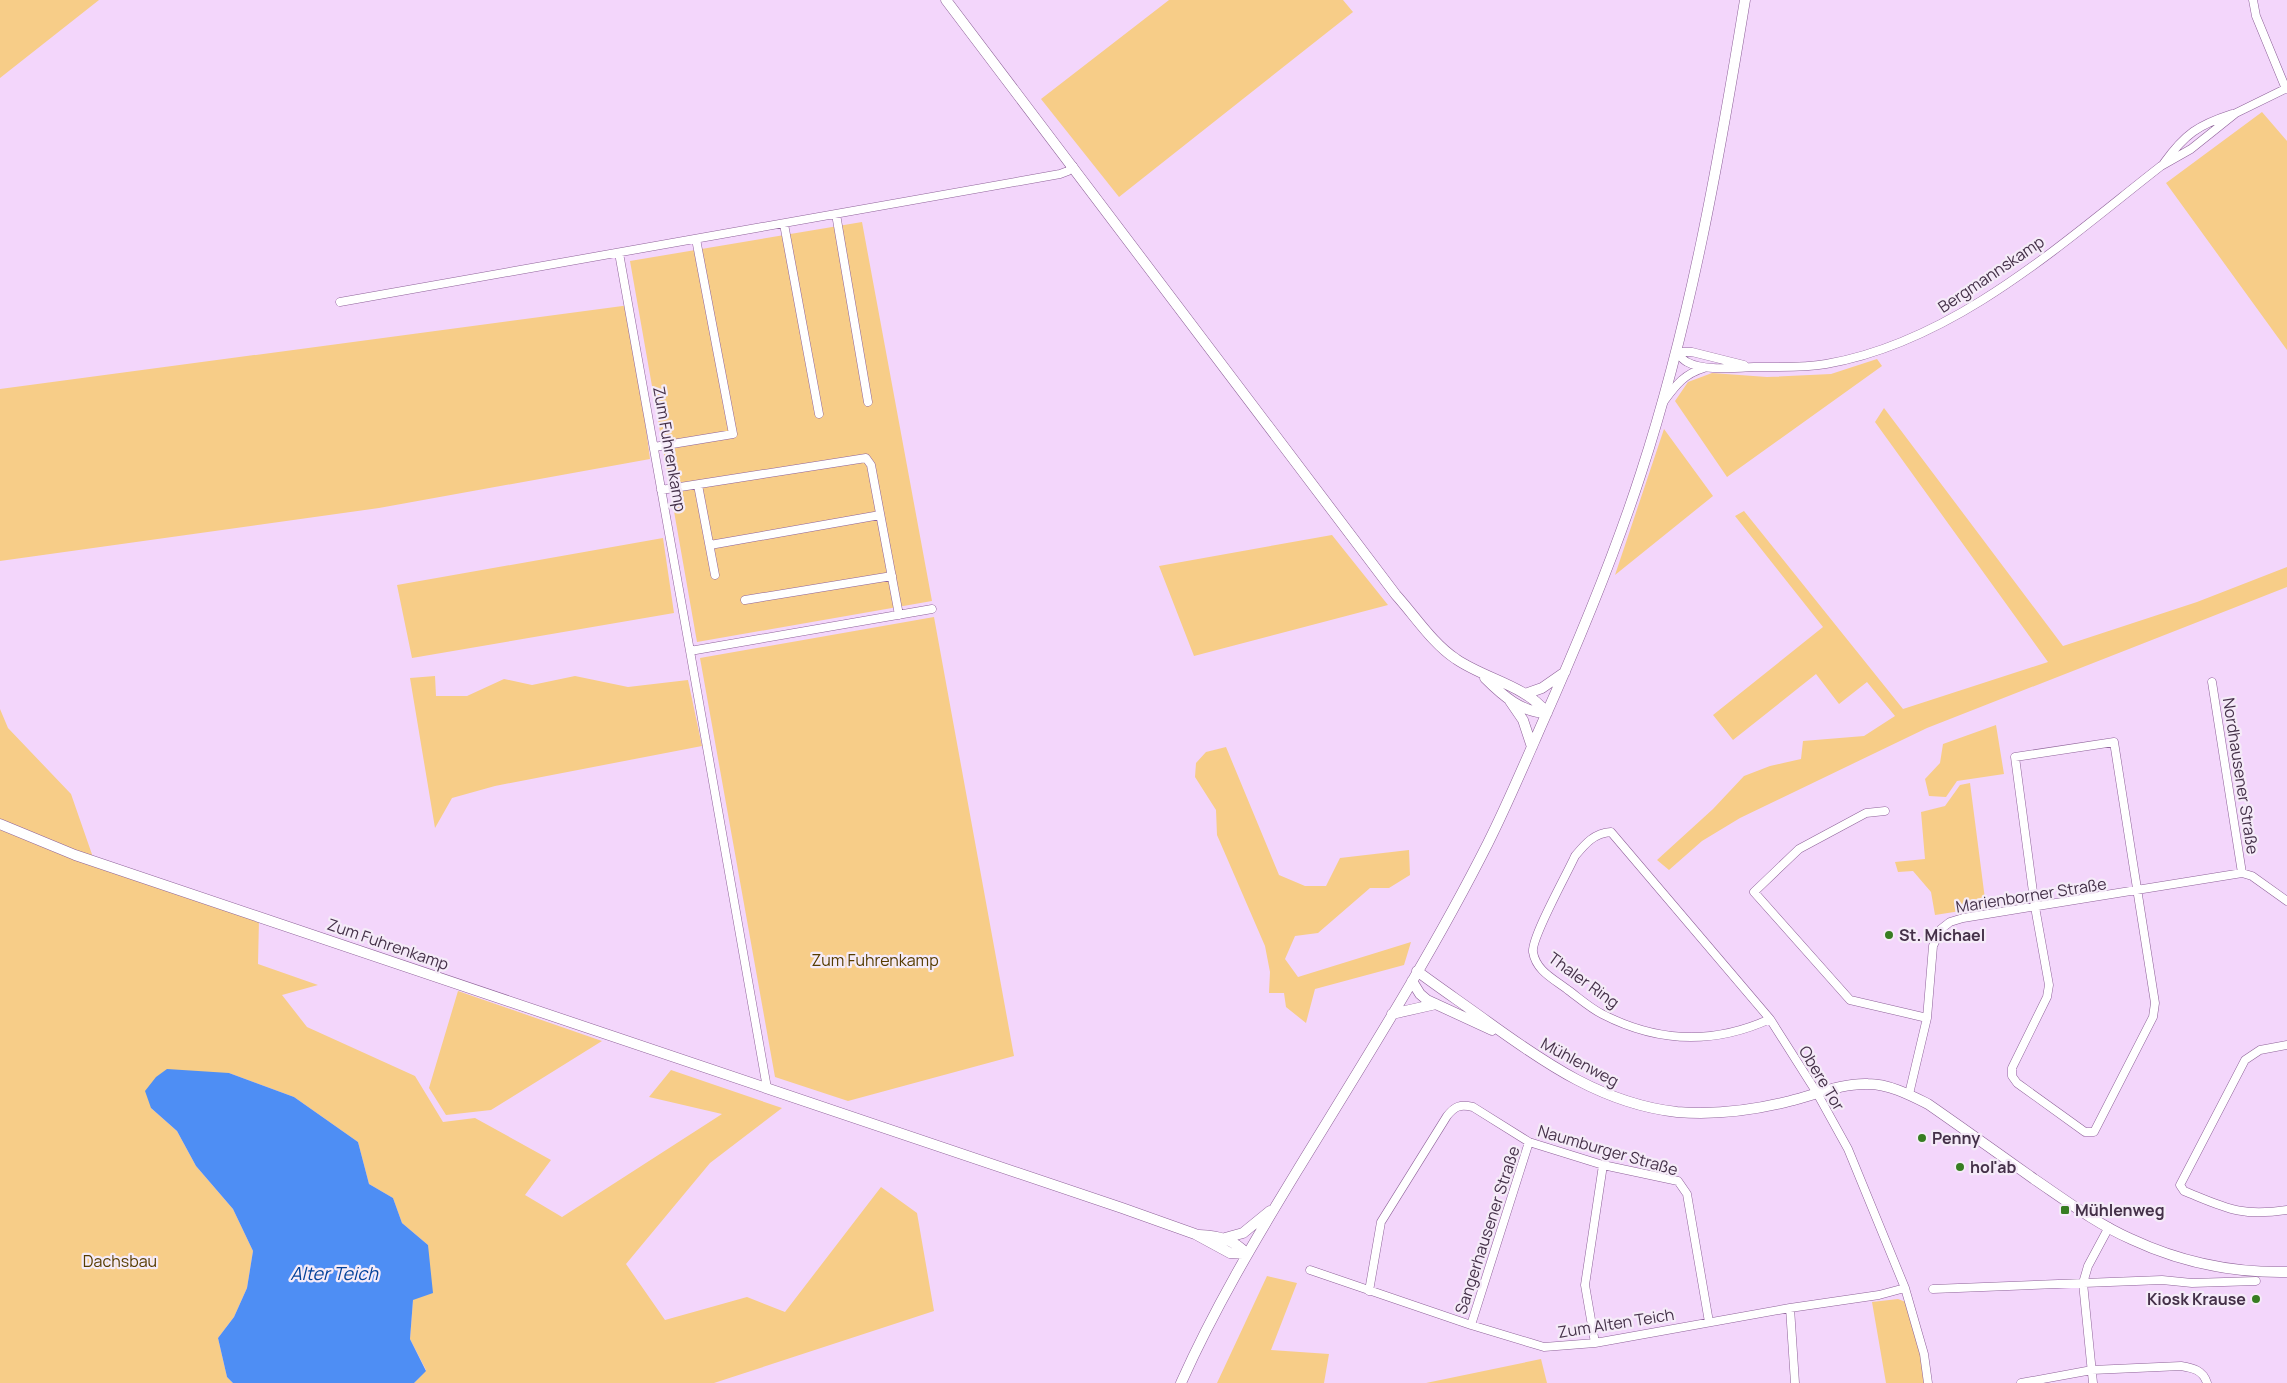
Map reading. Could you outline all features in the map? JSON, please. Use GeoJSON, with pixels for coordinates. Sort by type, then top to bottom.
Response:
{"type":"FeatureCollection","features":[{"type":"Feature","properties":{"kind":"main road"},"geometry":{"type":"LineString","coordinates":[[946,0],[1396,595],[1438,644],[1455,658],[1482,675],[1525,694],[1538,702],[1547,713]]}},
{"type":"Feature","properties":{"kind":"main road"},"geometry":{"type":"LineString","coordinates":[[1181,1383],[1222,1299],[1247,1254],[1418,971],[1487,844],[1547,713],[1603,583],[1642,471],[1676,352],[1723,135],[1745,0]]}},
{"type":"Feature","properties":{"kind":"main road"},"geometry":{"type":"LineString","coordinates":[[1525,694],[1542,688],[1565,672]]}},
{"type":"Feature","properties":{"kind":"main road"},"geometry":{"type":"LineString","coordinates":[[1482,675],[1510,700],[1535,713],[1547,713]]}},
{"type":"Feature","properties":{"kind":"main road"},"geometry":{"type":"LineString","coordinates":[[1510,700],[1523,720],[1532,746]]}},
{"type":"Feature","properties":{"kind":"main road","name":"Zum Fuhrenkamp"},"geometry":{"type":"LineString","coordinates":[[0,824],[103,864],[1195,1234],[1230,1253],[1247,1254]]}},
{"type":"Feature","properties":{"kind":"main road","name":"Mühlenweg"},"geometry":{"type":"LineString","coordinates":[[1418,971],[1506,1036],[1552,1067],[1604,1094],[1647,1107],[1678,1112],[1720,1111],[1769,1105],[1817,1093],[1868,1084],[1883,1086],[1909,1094],[1928,1104],[2053,1192],[2109,1227],[2155,1249],[2200,1263],[2255,1272],[2287,1272]]}},
{"type":"Feature","properties":{"kind":"main road","name":"Mühlenweg"},"geometry":{"type":"LineString","coordinates":[[1412,981],[1420,994],[1436,1004],[1506,1036]]}},
{"type":"Feature","properties":{"kind":"main road"},"geometry":{"type":"LineString","coordinates":[[1392,1014],[1436,1004]]}},
{"type":"Feature","properties":{"kind":"main road","name":"Zum Fuhrenkamp"},"geometry":{"type":"LineString","coordinates":[[1225,1238],[1246,1231],[1278,1203]]}},
{"type":"Feature","properties":{"kind":"main road","name":"Zum Fuhrenkamp"},"geometry":{"type":"LineString","coordinates":[[1195,1234],[1225,1238],[1238,1244],[1247,1254]]}},
{"type":"Feature","properties":{"kind":"street"},"geometry":{"type":"LineString","coordinates":[[2252,0],[2256,16],[2286,89]]}},
{"type":"Feature","properties":{"kind":"street","name":"Bergmannskamp"},"geometry":{"type":"LineString","coordinates":[[2161,166],[2187,135],[2215,120],[2236,113],[2286,89]]}},
{"type":"Feature","properties":{"kind":"street","name":"Bergmannskamp"},"geometry":{"type":"LineString","coordinates":[[1676,352],[1686,362],[1708,367],[1794,368],[1855,358],[1884,349],[1948,321],[1994,292],[2161,166],[2191,149],[2236,113]]}},
{"type":"Feature","properties":{"kind":"street"},"geometry":{"type":"LineString","coordinates":[[340,302],[1060,174],[1068,171],[1073,166]]}},
{"type":"Feature","properties":{"kind":"street"},"geometry":{"type":"LineString","coordinates":[[836,214],[868,402]]}},
{"type":"Feature","properties":{"kind":"street"},"geometry":{"type":"LineString","coordinates":[[784,224],[819,414]]}},
{"type":"Feature","properties":{"kind":"street"},"geometry":{"type":"LineString","coordinates":[[654,447],[733,434],[696,239]]}},
{"type":"Feature","properties":{"kind":"street","name":"Zum Fuhrenkamp"},"geometry":{"type":"LineString","coordinates":[[620,253],[767,1088]]}},
{"type":"Feature","properties":{"kind":"street","name":"Bergmannskamp"},"geometry":{"type":"LineString","coordinates":[[1676,352],[1692,352],[1756,367]]}},
{"type":"Feature","properties":{"kind":"street","name":"Bergmannskamp"},"geometry":{"type":"LineString","coordinates":[[1660,407],[1682,378],[1692,372],[1708,367]]}},
{"type":"Feature","properties":{"kind":"street"},"geometry":{"type":"LineString","coordinates":[[662,490],[866,458],[871,465],[899,615]]}},
{"type":"Feature","properties":{"kind":"street"},"geometry":{"type":"LineString","coordinates":[[698,484],[715,574]]}},
{"type":"Feature","properties":{"kind":"street"},"geometry":{"type":"LineString","coordinates":[[710,545],[880,516]]}},
{"type":"Feature","properties":{"kind":"street"},"geometry":{"type":"LineString","coordinates":[[745,600],[892,576]]}},
{"type":"Feature","properties":{"kind":"street"},"geometry":{"type":"LineString","coordinates":[[690,651],[932,609]]}},
{"type":"Feature","properties":{"kind":"street","name":"Nordhausener Straße"},"geometry":{"type":"LineString","coordinates":[[2212,682],[2242,874]]}},
{"type":"Feature","properties":{"kind":"street"},"geometry":{"type":"LineString","coordinates":[[2114,742],[2137,891],[2154,1003],[2153,1017],[2094,1132],[2085,1132],[2017,1083],[2012,1076],[2012,1068],[2047,997],[2049,985],[2015,757],[2114,742]]}},
{"type":"Feature","properties":{"kind":"street"},"geometry":{"type":"LineString","coordinates":[[1885,811],[1866,813],[1800,849],[1754,892],[1850,1000],[1927,1018]]}},
{"type":"Feature","properties":{"kind":"street","name":"Thaler Ring"},"geometry":{"type":"LineString","coordinates":[[1611,832],[1596,836],[1575,856],[1533,943],[1535,959],[1542,970],[1601,1013],[1637,1029],[1670,1036],[1700,1038],[1731,1034],[1770,1019]]}},
{"type":"Feature","properties":{"kind":"street","name":"Obere Tor"},"geometry":{"type":"LineString","coordinates":[[1611,832],[1770,1019],[1817,1093],[1848,1149],[1905,1288],[1924,1354],[1928,1383]]}},
{"type":"Feature","properties":{"kind":"street"},"geometry":{"type":"LineString","coordinates":[[2242,874],[2252,876],[2287,901]]}},
{"type":"Feature","properties":{"kind":"street","name":"Marienborner Straße"},"geometry":{"type":"LineString","coordinates":[[1909,1094],[1927,1018],[1933,946],[1941,929],[1950,922],[1963,918],[2242,874]]}},
{"type":"Feature","properties":{"kind":"street"},"geometry":{"type":"LineString","coordinates":[[2287,1045],[2260,1050],[2244,1060],[2180,1185],[2184,1191],[2232,1211],[2265,1214],[2287,1210]]}},
{"type":"Feature","properties":{"kind":"street","name":"Naumburger Straße"},"geometry":{"type":"LineString","coordinates":[[1369,1291],[1380,1222],[1454,1108],[1462,1105],[1473,1107],[1529,1142],[1603,1165],[1678,1181],[1684,1187],[1687,1194],[1708,1322]]}},
{"type":"Feature","properties":{"kind":"street","name":"Sangerhausener Straße"},"geometry":{"type":"LineString","coordinates":[[1471,1326],[1529,1142]]}},
{"type":"Feature","properties":{"kind":"street"},"geometry":{"type":"LineString","coordinates":[[1596,1343],[1585,1285],[1603,1165]]}},
{"type":"Feature","properties":{"kind":"street"},"geometry":{"type":"LineString","coordinates":[[2093,1383],[2083,1283],[2088,1266],[2109,1227]]}},
{"type":"Feature","properties":{"kind":"street","name":"Zum Alten Teich"},"geometry":{"type":"LineString","coordinates":[[1310,1270],[1471,1326],[1544,1347],[1596,1343],[1905,1288]]}},
{"type":"Feature","properties":{"kind":"street"},"geometry":{"type":"LineString","coordinates":[[1933,1289],[2162,1280],[2192,1283],[2256,1281]]}},
{"type":"Feature","properties":{"kind":"street"},"geometry":{"type":"LineString","coordinates":[[1790,1308],[1795,1383]]}},
{"type":"Feature","properties":{"kind":"street"},"geometry":{"type":"LineString","coordinates":[[2021,1383],[2092,1370],[2193,1368],[2202,1372],[2207,1383]]}},
{"type":"Feature","properties":{"kind":"green space"},"geometry":{"type":"Polygon","coordinates":[[[0,0],[99,0],[0,78],[0,0]]]}},
{"type":"Feature","properties":{"kind":"green space"},"geometry":{"type":"Polygon","coordinates":[[[1169,0],[1343,0],[1353,12],[1119,197],[1041,99],[1169,0]]]}},
{"type":"Feature","properties":{"kind":"green space"},"geometry":{"type":"Polygon","coordinates":[[[2262,112],[2287,141],[2287,350],[2166,183],[2262,112]]]}},
{"type":"Feature","properties":{"kind":"green space"},"geometry":{"type":"Polygon","coordinates":[[[862,222],[932,601],[697,642],[630,261],[862,222]]]}},
{"type":"Feature","properties":{"kind":"green space"},"geometry":{"type":"Polygon","coordinates":[[[630,305],[650,459],[379,508],[0,561],[0,389],[630,305]]]}},
{"type":"Feature","properties":{"kind":"green space"},"geometry":{"type":"Polygon","coordinates":[[[1877,359],[1882,366],[1727,477],[1675,401],[1688,382],[1712,373],[1767,377],[1831,374],[1877,359]]]}},
{"type":"Feature","properties":{"kind":"green space"},"geometry":{"type":"Polygon","coordinates":[[[1884,408],[2063,646],[2197,602],[2287,567],[2287,587],[1927,728],[1740,818],[1702,841],[1669,870],[1657,860],[1713,809],[1744,776],[1770,766],[1801,759],[1803,741],[1864,736],[1895,716],[1867,682],[1839,704],[1816,674],[1733,740],[1713,715],[1823,627],[1735,516],[1744,511],[1903,709],[2048,662],[1875,422],[1884,408]]]}},
{"type":"Feature","properties":{"kind":"green space"},"geometry":{"type":"Polygon","coordinates":[[[1664,429],[1713,496],[1615,575],[1664,429]]]}},
{"type":"Feature","properties":{"kind":"green space"},"geometry":{"type":"Polygon","coordinates":[[[1332,535],[1388,605],[1194,656],[1159,566],[1332,535]]]}},
{"type":"Feature","properties":{"kind":"green space"},"geometry":{"type":"Polygon","coordinates":[[[663,538],[674,613],[412,658],[397,585],[663,538]]]}},
{"type":"Feature","properties":{"kind":"green space","name":"Zum Fuhrenkamp"},"geometry":{"type":"Polygon","coordinates":[[[934,617],[1014,1056],[848,1101],[775,1077],[700,658],[934,617]]]}},
{"type":"Feature","properties":{"kind":"green space"},"geometry":{"type":"Polygon","coordinates":[[[435,676],[436,696],[467,696],[504,679],[532,685],[575,676],[628,687],[688,680],[702,746],[495,786],[452,798],[435,828],[410,678],[435,676]]]}},
{"type":"Feature","properties":{"kind":"green space","name":"Dachsbau"},"geometry":{"type":"Polygon","coordinates":[[[0,709],[8,728],[71,794],[95,863],[259,919],[258,964],[318,985],[282,995],[307,1027],[415,1076],[443,1122],[475,1118],[551,1160],[525,1195],[562,1217],[722,1114],[649,1097],[671,1070],[782,1108],[710,1163],[626,1264],[665,1320],[747,1297],[785,1312],[881,1187],[917,1213],[934,1311],[714,1383],[414,1383],[426,1370],[410,1339],[413,1300],[428,1245],[402,1223],[393,1198],[369,1184],[358,1142],[294,1097],[229,1073],[151,1108],[177,1131],[196,1166],[233,1209],[253,1251],[247,1288],[234,1317],[218,1338],[227,1377],[233,1383],[0,1383],[0,709]]]}},
{"type":"Feature","properties":{"kind":"green space"},"geometry":{"type":"Polygon","coordinates":[[[1996,725],[2004,774],[1957,781],[1946,797],[1929,796],[1925,779],[1940,763],[1943,744],[1996,725]]]}},
{"type":"Feature","properties":{"kind":"green space"},"geometry":{"type":"Polygon","coordinates":[[[1226,747],[1279,875],[1305,886],[1326,886],[1340,858],[1409,850],[1410,875],[1389,888],[1370,888],[1318,933],[1295,936],[1285,959],[1298,977],[1411,942],[1404,965],[1315,989],[1306,1023],[1286,1007],[1284,993],[1269,993],[1270,972],[1265,946],[1217,835],[1216,810],[1195,777],[1196,763],[1206,752],[1226,747]]]}},
{"type":"Feature","properties":{"kind":"green space"},"geometry":{"type":"Polygon","coordinates":[[[1970,783],[1986,907],[1935,915],[1931,892],[1913,871],[1898,872],[1895,862],[1925,859],[1921,812],[1945,806],[1960,785],[1970,783]]]}},
{"type":"Feature","properties":{"kind":"green space"},"geometry":{"type":"Polygon","coordinates":[[[458,991],[602,1041],[491,1110],[446,1115],[429,1088],[458,991]]]}},
{"type":"Feature","properties":{"kind":"green space"},"geometry":{"type":"Polygon","coordinates":[[[1267,1276],[1297,1283],[1271,1350],[1329,1354],[1324,1383],[1217,1383],[1267,1276]]]}},
{"type":"Feature","properties":{"kind":"green space"},"geometry":{"type":"Polygon","coordinates":[[[1898,1299],[1911,1304],[1928,1383],[1886,1383],[1872,1302],[1898,1299]]]}},
{"type":"Feature","properties":{"kind":"green space"},"geometry":{"type":"Polygon","coordinates":[[[1541,1359],[1547,1383],[1426,1383],[1541,1359]]]}},
{"type":"Feature","properties":{"kind":"water","name":"Alter Teich"},"geometry":{"type":"Polygon","coordinates":[[[167,1069],[229,1073],[294,1097],[358,1142],[369,1184],[393,1198],[402,1223],[428,1245],[433,1293],[413,1300],[410,1339],[426,1371],[414,1383],[233,1383],[227,1377],[218,1338],[234,1317],[247,1288],[253,1251],[233,1209],[196,1166],[177,1131],[151,1108],[145,1091],[156,1077],[167,1069]]]}},
{"type":"Feature","properties":{"kind":"place","name":"St. Michael"},"geometry":{"type":"Point","coordinates":[1889,935]}},
{"type":"Feature","properties":{"kind":"place","name":"Penny"},"geometry":{"type":"Point","coordinates":[1922,1138]}},
{"type":"Feature","properties":{"kind":"place","name":"hol'ab"},"geometry":{"type":"Point","coordinates":[1960,1167]}},
{"type":"Feature","properties":{"kind":"place","name":"Mühlenweg"},"geometry":{"type":"Point","coordinates":[2065,1210]}},
{"type":"Feature","properties":{"kind":"place","name":"Kiosk Krause"},"geometry":{"type":"Point","coordinates":[2256,1299]}}]}
